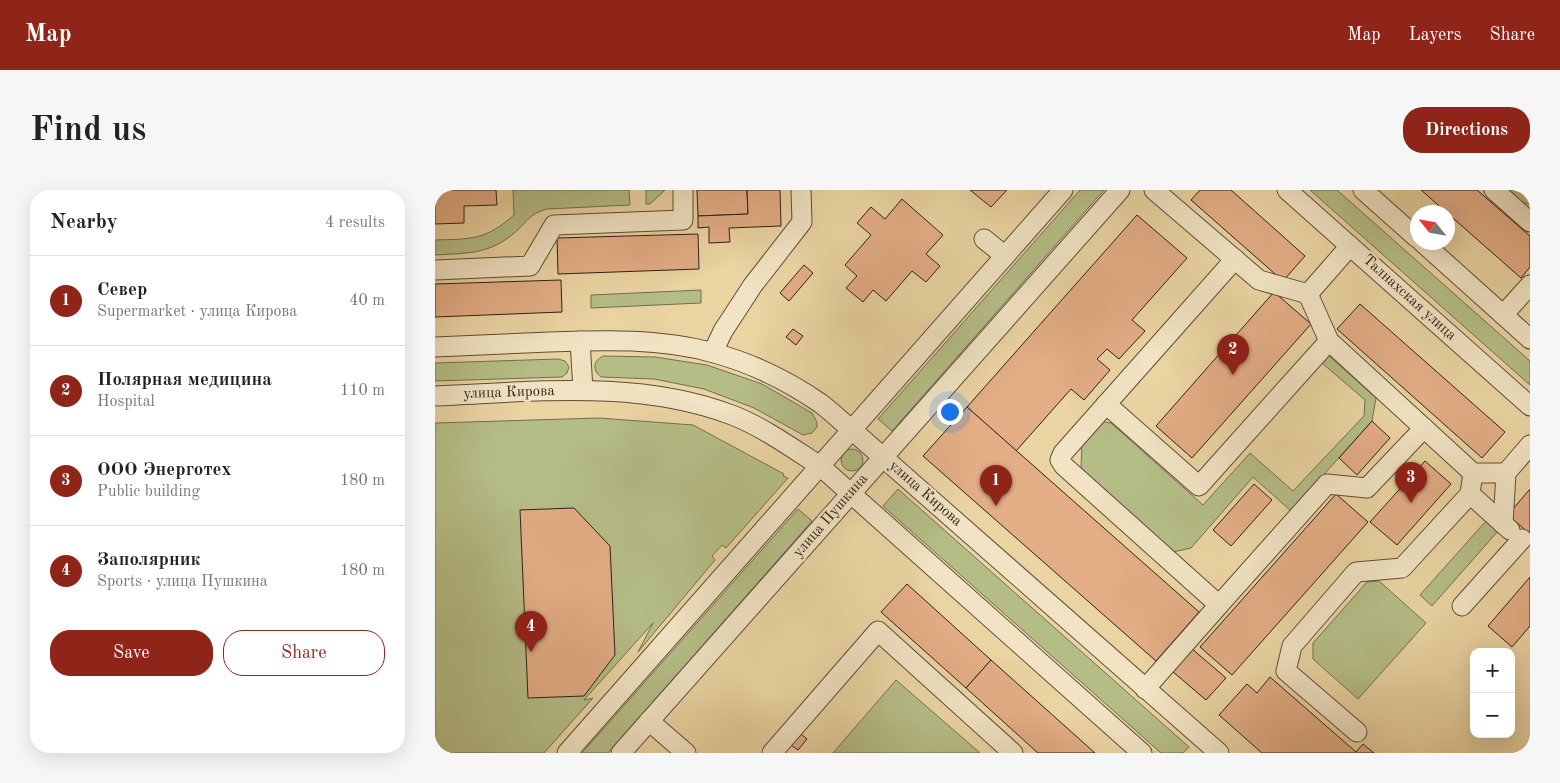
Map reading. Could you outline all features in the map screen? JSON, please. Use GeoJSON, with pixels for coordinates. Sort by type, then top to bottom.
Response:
{"type":"FeatureCollection","features":[{"type":"Feature","properties":{"kind":"street"},"geometry":{"type":"LineString","coordinates":[[435,270],[530,266],[554,225],[683,220],[683,190]]}},
{"type":"Feature","properties":{"kind":"street"},"geometry":{"type":"LineString","coordinates":[[713,352],[723,331],[753,285],[802,222],[801,190]]}},
{"type":"Feature","properties":{"kind":"street"},"geometry":{"type":"LineString","coordinates":[[567,753],[1063,190]]}},
{"type":"Feature","properties":{"kind":"street","name":"улица Пушкина"},"geometry":{"type":"LineString","coordinates":[[621,753],[1120,190]]}},
{"type":"Feature","properties":{"kind":"street"},"geometry":{"type":"LineString","coordinates":[[1154,190],[1259,280],[1308,294],[1329,341],[1473,473],[1506,473]]}},
{"type":"Feature","properties":{"kind":"street","name":"Талнахская улица"},"geometry":{"type":"LineString","coordinates":[[1287,190],[1530,406]]}},
{"type":"Feature","properties":{"kind":"street"},"geometry":{"type":"LineString","coordinates":[[1363,190],[1410,232]]}},
{"type":"Feature","properties":{"kind":"street"},"geometry":{"type":"LineString","coordinates":[[1494,190],[1530,222]]}},
{"type":"Feature","properties":{"kind":"street"},"geometry":{"type":"LineString","coordinates":[[984,239],[1005,256]]}},
{"type":"Feature","properties":{"kind":"street"},"geometry":{"type":"LineString","coordinates":[[1308,294],[1351,246]]}},
{"type":"Feature","properties":{"kind":"street"},"geometry":{"type":"LineString","coordinates":[[1431,250],[1530,339]]}},
{"type":"Feature","properties":{"kind":"street"},"geometry":{"type":"LineString","coordinates":[[1219,605],[1064,466],[1060,460],[1063,453],[1235,260]]}},
{"type":"Feature","properties":{"kind":"street"},"geometry":{"type":"LineString","coordinates":[[1503,315],[1530,285]]}},
{"type":"Feature","properties":{"kind":"street"},"geometry":{"type":"LineString","coordinates":[[580,341],[583,390]]}},
{"type":"Feature","properties":{"kind":"street","name":"улица Кирова"},"geometry":{"type":"LineString","coordinates":[[435,347],[625,341],[668,344],[713,352],[755,367],[821,404],[1219,753]]}},
{"type":"Feature","properties":{"kind":"street"},"geometry":{"type":"LineString","coordinates":[[1106,404],[1199,486],[1329,341]]}},
{"type":"Feature","properties":{"kind":"street","name":"улица Кирова"},"geometry":{"type":"LineString","coordinates":[[435,396],[583,390],[658,395],[697,403],[733,415],[773,436],[820,466],[1142,753]]}},
{"type":"Feature","properties":{"kind":"street"},"geometry":{"type":"LineString","coordinates":[[1145,688],[1327,484],[1367,488],[1424,428]]}},
{"type":"Feature","properties":{"kind":"street"},"geometry":{"type":"LineString","coordinates":[[1503,524],[1506,473],[1530,445]]}},
{"type":"Feature","properties":{"kind":"street"},"geometry":{"type":"LineString","coordinates":[[1357,732],[1286,671],[1292,646],[1356,572],[1403,568],[1469,494],[1473,473]]}},
{"type":"Feature","properties":{"kind":"street"},"geometry":{"type":"LineString","coordinates":[[1462,606],[1526,543],[1469,494]]}},
{"type":"Feature","properties":{"kind":"street"},"geometry":{"type":"LineString","coordinates":[[771,753],[878,630],[1013,753]]}},
{"type":"Feature","properties":{"kind":"street"},"geometry":{"type":"LineString","coordinates":[[649,721],[686,753]]}},
{"type":"Feature","properties":{"kind":"green space"},"geometry":{"type":"Polygon","coordinates":[[[513,190],[629,190],[630,205],[547,209],[531,216],[513,234],[494,246],[476,252],[435,255],[435,240],[468,238],[486,234],[514,215],[513,190]]]}},
{"type":"Feature","properties":{"kind":"green space"},"geometry":{"type":"Polygon","coordinates":[[[646,190],[665,190],[650,204],[646,204],[646,190]]]}},
{"type":"Feature","properties":{"kind":"green space"},"geometry":{"type":"Polygon","coordinates":[[[1080,190],[1104,190],[892,431],[878,419],[1080,190]]]}},
{"type":"Feature","properties":{"kind":"green space"},"geometry":{"type":"Polygon","coordinates":[[[1310,190],[1337,190],[1530,361],[1530,385],[1310,190]]]}},
{"type":"Feature","properties":{"kind":"green space"},"geometry":{"type":"Polygon","coordinates":[[[1509,190],[1530,190],[1530,205],[1521,201],[1509,190]]]}},
{"type":"Feature","properties":{"kind":"green space"},"geometry":{"type":"Polygon","coordinates":[[[701,290],[701,303],[591,308],[591,295],[701,290]]]}},
{"type":"Feature","properties":{"kind":"green space"},"geometry":{"type":"Polygon","coordinates":[[[603,356],[655,357],[707,365],[762,384],[812,413],[817,422],[817,427],[812,433],[803,435],[754,408],[704,389],[654,379],[601,377],[596,371],[595,366],[597,360],[603,356]]]}},
{"type":"Feature","properties":{"kind":"green space"},"geometry":{"type":"Polygon","coordinates":[[[1329,356],[1376,398],[1372,421],[1291,511],[1253,477],[1191,548],[1173,552],[1081,468],[1082,441],[1099,421],[1111,423],[1203,505],[1250,453],[1293,491],[1364,416],[1365,400],[1322,363],[1329,356]]]}},
{"type":"Feature","properties":{"kind":"green space"},"geometry":{"type":"Polygon","coordinates":[[[558,359],[565,361],[569,367],[567,373],[562,377],[435,381],[435,363],[558,359]]]}},
{"type":"Feature","properties":{"kind":"green space"},"geometry":{"type":"Polygon","coordinates":[[[599,418],[693,425],[784,474],[783,476],[788,478],[726,548],[722,545],[712,556],[715,560],[638,652],[653,623],[584,700],[593,698],[544,753],[435,753],[435,423],[599,418]]]}},
{"type":"Feature","properties":{"kind":"green space"},"geometry":{"type":"Polygon","coordinates":[[[852,449],[862,456],[863,460],[856,470],[852,471],[842,464],[841,460],[848,450],[852,449]]]}},
{"type":"Feature","properties":{"kind":"green space"},"geometry":{"type":"Polygon","coordinates":[[[898,489],[1189,747],[1183,753],[1161,753],[883,506],[898,489]]]}},
{"type":"Feature","properties":{"kind":"green space"},"geometry":{"type":"Polygon","coordinates":[[[798,509],[812,521],[608,753],[582,753],[798,509]]]}},
{"type":"Feature","properties":{"kind":"green space"},"geometry":{"type":"Polygon","coordinates":[[[1486,521],[1498,531],[1432,606],[1420,595],[1486,521]]]}},
{"type":"Feature","properties":{"kind":"green space"},"geometry":{"type":"Polygon","coordinates":[[[1379,581],[1426,623],[1358,699],[1313,659],[1313,643],[1367,582],[1379,581]]]}},
{"type":"Feature","properties":{"kind":"green space"},"geometry":{"type":"Polygon","coordinates":[[[896,680],[980,753],[833,753],[896,680]]]}},
{"type":"Feature","properties":{"kind":"building"},"geometry":{"type":"Polygon","coordinates":[[[435,190],[496,190],[497,205],[464,206],[464,223],[435,224],[435,190]]]}},
{"type":"Feature","properties":{"kind":"building"},"geometry":{"type":"Polygon","coordinates":[[[697,190],[747,190],[748,214],[698,216],[697,190]]]}},
{"type":"Feature","properties":{"kind":"building"},"geometry":{"type":"Polygon","coordinates":[[[747,190],[780,190],[781,226],[729,228],[730,242],[709,243],[709,227],[698,228],[698,216],[748,214],[747,190]]]}},
{"type":"Feature","properties":{"kind":"building"},"geometry":{"type":"Polygon","coordinates":[[[970,190],[1007,190],[991,207],[970,190]]]}},
{"type":"Feature","properties":{"kind":"building"},"geometry":{"type":"Polygon","coordinates":[[[1200,190],[1231,190],[1305,256],[1283,281],[1191,200],[1200,190]]]}},
{"type":"Feature","properties":{"kind":"building"},"geometry":{"type":"Polygon","coordinates":[[[1421,190],[1477,190],[1530,236],[1530,267],[1521,278],[1455,220],[1455,205],[1438,205],[1421,190]]]}},
{"type":"Feature","properties":{"kind":"building"},"geometry":{"type":"Polygon","coordinates":[[[902,199],[943,235],[926,254],[940,266],[926,282],[912,271],[886,301],[873,290],[863,302],[846,288],[857,276],[845,265],[871,235],[857,223],[871,207],[885,219],[902,199]]]}},
{"type":"Feature","properties":{"kind":"building"},"geometry":{"type":"Polygon","coordinates":[[[1137,215],[1187,258],[1132,320],[1145,331],[1119,359],[1107,349],[1097,359],[1110,370],[1084,400],[1071,389],[1016,451],[967,407],[1137,215]]]}},
{"type":"Feature","properties":{"kind":"building"},"geometry":{"type":"Polygon","coordinates":[[[698,234],[699,269],[558,274],[557,238],[698,234]]]}},
{"type":"Feature","properties":{"kind":"building"},"geometry":{"type":"Polygon","coordinates":[[[804,265],[813,273],[789,301],[780,293],[804,265]]]}},
{"type":"Feature","properties":{"kind":"building"},"geometry":{"type":"Polygon","coordinates":[[[561,280],[562,312],[435,317],[435,284],[561,280]]]}},
{"type":"Feature","properties":{"kind":"building"},"geometry":{"type":"Polygon","coordinates":[[[1274,292],[1311,324],[1192,458],[1156,426],[1274,292]]]}},
{"type":"Feature","properties":{"kind":"building"},"geometry":{"type":"Polygon","coordinates":[[[1360,304],[1505,432],[1482,458],[1337,329],[1360,304]]]}},
{"type":"Feature","properties":{"kind":"building"},"geometry":{"type":"Polygon","coordinates":[[[793,329],[803,336],[796,345],[786,337],[793,329]]]}},
{"type":"Feature","properties":{"kind":"building"},"geometry":{"type":"Polygon","coordinates":[[[967,407],[1199,612],[1156,661],[923,456],[967,407]]]}},
{"type":"Feature","properties":{"kind":"building"},"geometry":{"type":"Polygon","coordinates":[[[1372,421],[1390,438],[1357,475],[1339,458],[1372,421]]]}},
{"type":"Feature","properties":{"kind":"building"},"geometry":{"type":"Polygon","coordinates":[[[1425,461],[1451,484],[1397,545],[1370,522],[1425,461]]]}},
{"type":"Feature","properties":{"kind":"building"},"geometry":{"type":"Polygon","coordinates":[[[1254,484],[1272,500],[1231,546],[1213,530],[1254,484]]]}},
{"type":"Feature","properties":{"kind":"building"},"geometry":{"type":"Polygon","coordinates":[[[1530,490],[1530,534],[1508,515],[1530,490]]]}},
{"type":"Feature","properties":{"kind":"building"},"geometry":{"type":"Polygon","coordinates":[[[1336,494],[1368,522],[1232,675],[1200,647],[1336,494]]]}},
{"type":"Feature","properties":{"kind":"building"},"geometry":{"type":"Polygon","coordinates":[[[574,508],[610,546],[615,655],[584,696],[528,698],[520,510],[574,508]]]}},
{"type":"Feature","properties":{"kind":"building"},"geometry":{"type":"Polygon","coordinates":[[[1530,577],[1530,626],[1512,647],[1488,626],[1530,577]]]}},
{"type":"Feature","properties":{"kind":"building"},"geometry":{"type":"Polygon","coordinates":[[[907,584],[991,660],[966,688],[881,612],[907,584]]]}},
{"type":"Feature","properties":{"kind":"building"},"geometry":{"type":"Polygon","coordinates":[[[1191,648],[1226,678],[1206,700],[1172,671],[1191,648]]]}},
{"type":"Feature","properties":{"kind":"building"},"geometry":{"type":"Polygon","coordinates":[[[991,660],[1095,753],[1038,753],[966,688],[991,660]]]}},
{"type":"Feature","properties":{"kind":"building"},"geometry":{"type":"Polygon","coordinates":[[[1270,677],[1356,752],[1363,744],[1374,753],[1262,753],[1219,715],[1247,684],[1257,693],[1270,677]]]}},
{"type":"Feature","properties":{"kind":"building"},"geometry":{"type":"Polygon","coordinates":[[[797,731],[807,739],[798,750],[788,743],[797,731]]]}},
{"type":"Feature","properties":{"kind":"place","name":"Полярная медицина"},"geometry":{"type":"Point","coordinates":[1233,375]}},
{"type":"Feature","properties":{"kind":"place","name":"ООО Энерготех"},"geometry":{"type":"Point","coordinates":[1411,503]}},
{"type":"Feature","properties":{"kind":"place","name":"Север"},"geometry":{"type":"Point","coordinates":[996,506]}},
{"type":"Feature","properties":{"kind":"place","name":"Заполярник"},"geometry":{"type":"Point","coordinates":[531,652]}}]}
